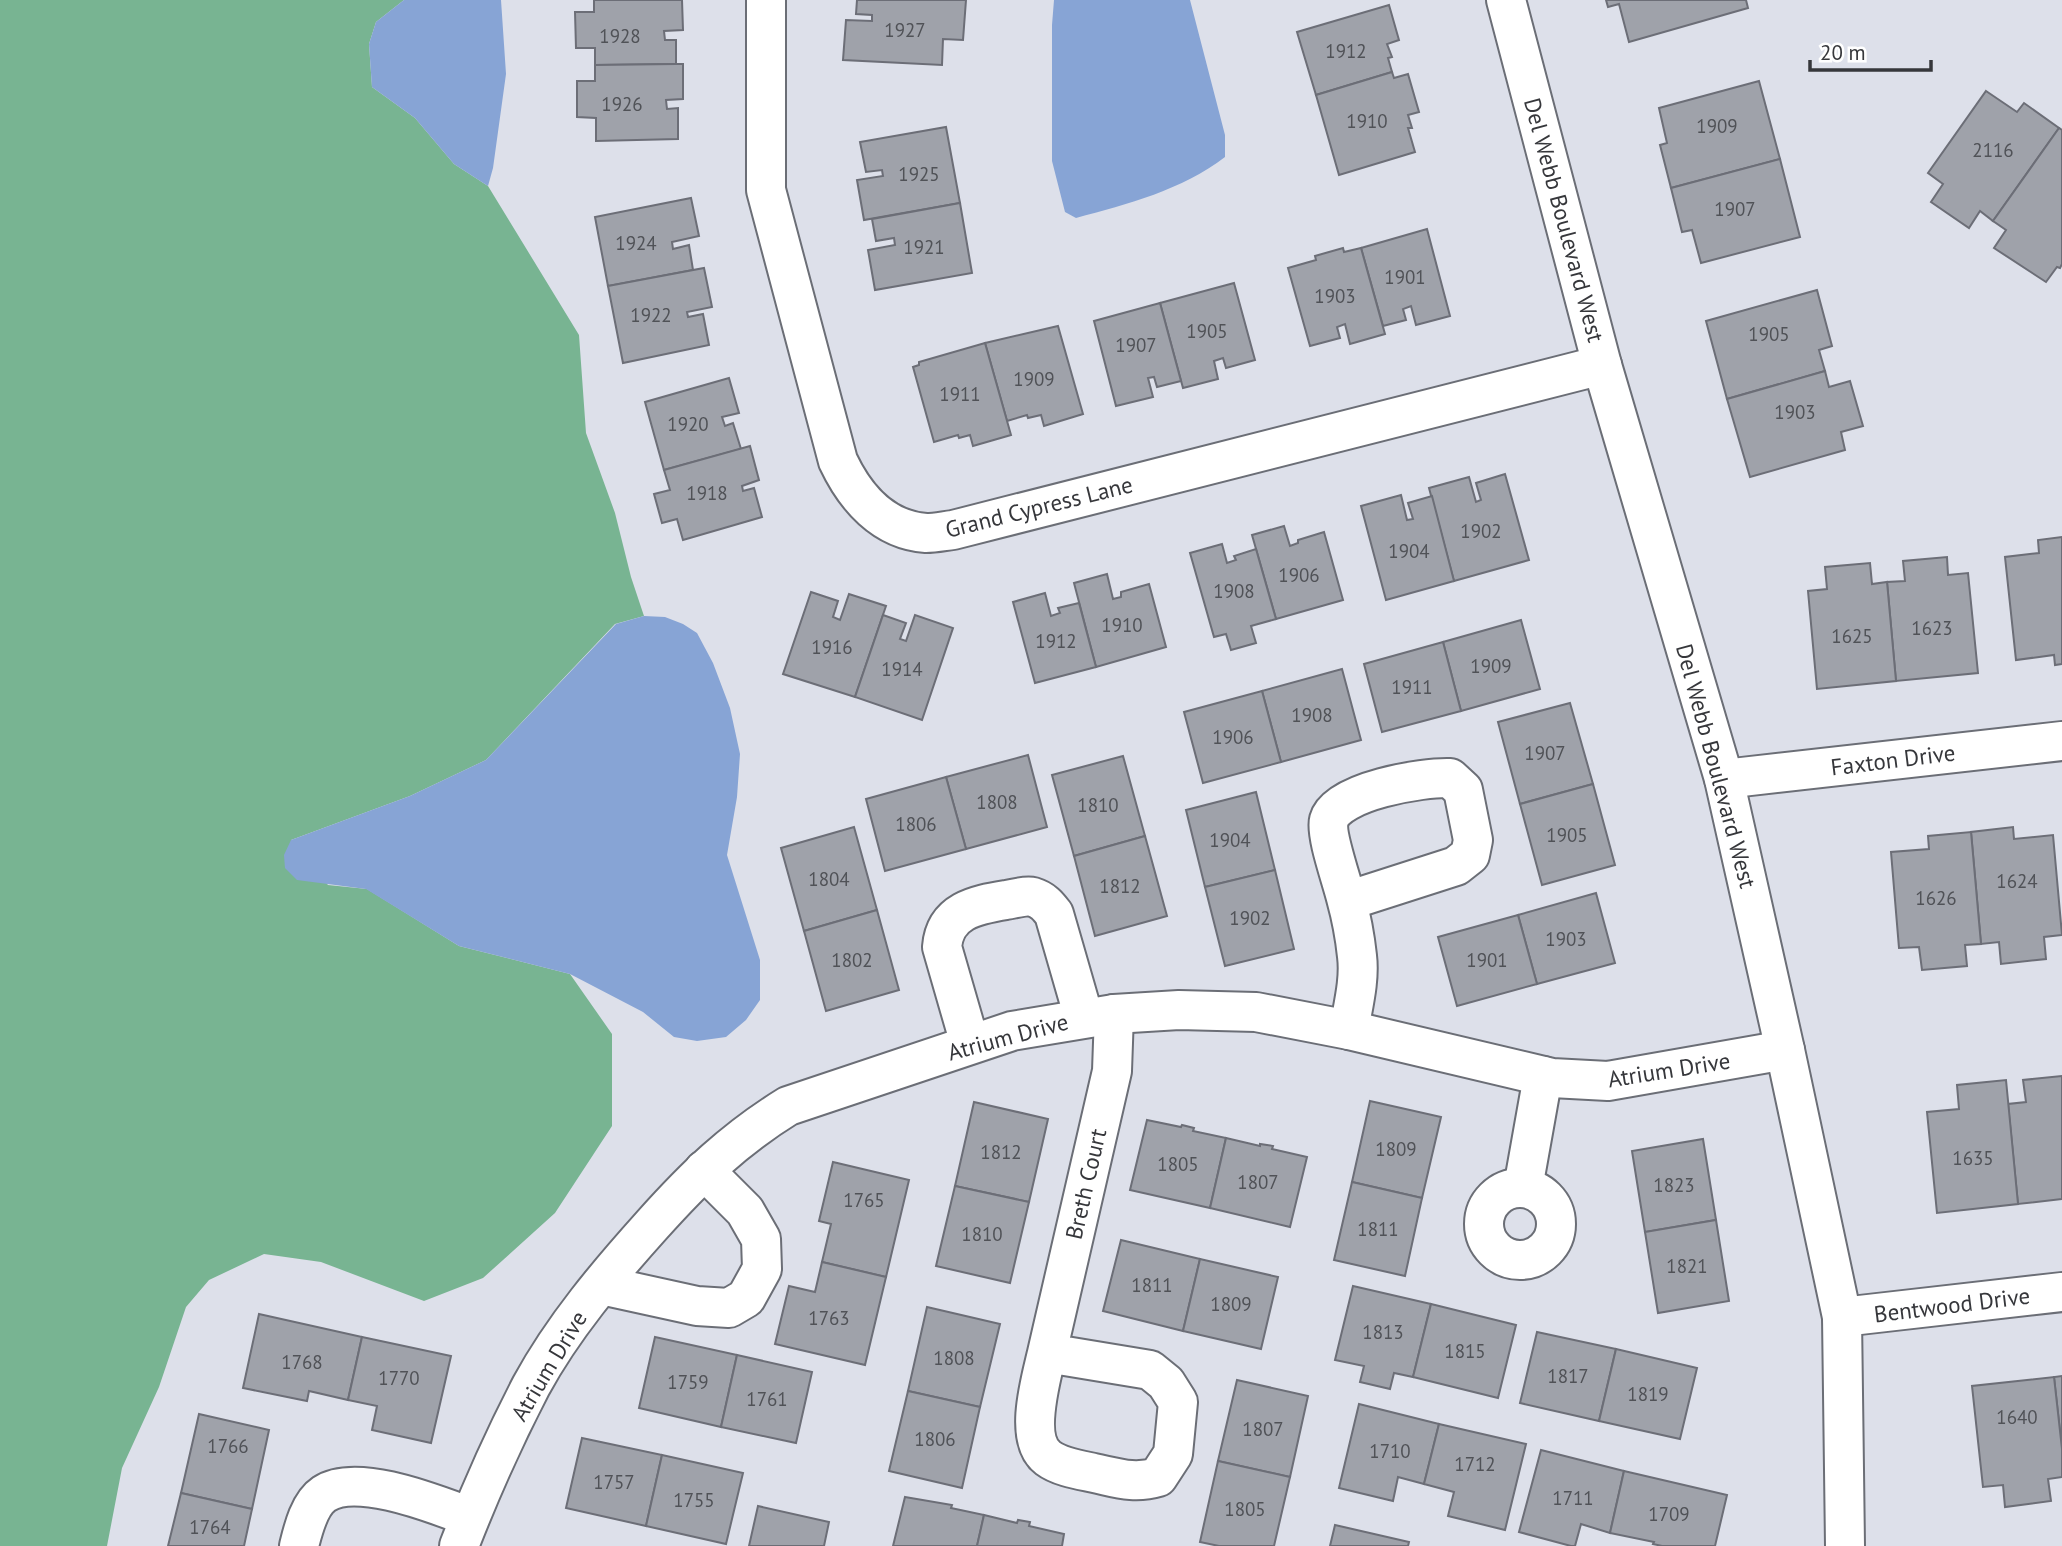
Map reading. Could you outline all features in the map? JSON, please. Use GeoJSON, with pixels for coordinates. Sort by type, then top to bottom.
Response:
{"type":"FeatureCollection","features":[{"type":"Feature","properties":{"kind":"street","name":"Grand Cypress Lane"},"geometry":{"type":"LineString","coordinates":[[766,0],[766,190],[838,461],[848,482],[864,503],[904,529],[927,533],[953,530],[1602,365]]}},
{"type":"Feature","properties":{"kind":"street","name":"Del Webb Boulevard West"},"geometry":{"type":"LineString","coordinates":[[1506,0],[1602,365],[1724,779],[1785,1050],[1842,1317],[1845,1546]]}},
{"type":"Feature","properties":{"kind":"street","name":"Faxton Drive"},"geometry":{"type":"LineString","coordinates":[[1724,779],[2062,741]]}},
{"type":"Feature","properties":{"kind":"street","name":"Breth Court"},"geometry":{"type":"LineString","coordinates":[[970,1044],[942,947],[943,933],[951,921],[964,911],[993,902],[1030,896],[1044,902],[1054,914],[1099,1016],[1112,1071],[1047,1353]]}},
{"type":"Feature","properties":{"kind":"street"},"geometry":{"type":"LineString","coordinates":[[1348,901],[1358,958],[1349,1030]]}},
{"type":"Feature","properties":{"kind":"street","name":"Atrium Drive"},"geometry":{"type":"LineString","coordinates":[[465,1532],[532,1384],[570,1325],[619,1262],[704,1170],[757,1126],[788,1106],[1012,1031],[1099,1016],[1179,1010],[1256,1012],[1349,1030],[1543,1076],[1608,1081],[1785,1050]]}},
{"type":"Feature","properties":{"kind":"street"},"geometry":{"type":"LineString","coordinates":[[1523,1188],[1543,1076]]}},
{"type":"Feature","properties":{"kind":"street"},"geometry":{"type":"LineString","coordinates":[[601,1285],[697,1306],[729,1308],[746,1298],[762,1269],[761,1239],[745,1211],[704,1170]]}},
{"type":"Feature","properties":{"kind":"street","name":"Bentwood Drive"},"geometry":{"type":"LineString","coordinates":[[1842,1317],[2062,1292]]}},
{"type":"Feature","properties":{"kind":"street"},"geometry":{"type":"LineString","coordinates":[[299,1546],[307,1516],[324,1494],[344,1488],[375,1488],[412,1495],[465,1532]]}},
{"type":"Feature","properties":{"kind":"green space"},"geometry":{"type":"Polygon","coordinates":[[[0,0],[404,0],[376,22],[369,44],[372,87],[415,118],[454,164],[488,186],[579,335],[586,433],[615,513],[644,616],[615,624],[486,760],[410,796],[291,840],[328,885],[367,889],[459,946],[570,974],[612,1034],[612,1126],[555,1213],[483,1278],[424,1301],[321,1262],[264,1254],[209,1280],[186,1307],[159,1387],[122,1468],[107,1546],[0,1546],[0,0]]]}},
{"type":"Feature","properties":{"kind":"water"},"geometry":{"type":"Polygon","coordinates":[[[404,0],[501,0],[506,74],[488,186],[454,164],[415,118],[372,87],[369,44],[376,22],[404,0]]]}},
{"type":"Feature","properties":{"kind":"water"},"geometry":{"type":"Polygon","coordinates":[[[1054,0],[1190,0],[1225,135],[1225,157],[1173,187],[1135,201],[1076,218],[1065,212],[1052,161],[1054,0]]]}},
{"type":"Feature","properties":{"kind":"water"},"geometry":{"type":"Polygon","coordinates":[[[644,616],[665,617],[697,633],[713,663],[730,708],[740,754],[737,797],[727,855],[760,960],[760,1000],[746,1020],[726,1037],[697,1041],[674,1037],[643,1012],[570,974],[459,946],[366,889],[297,880],[285,868],[284,855],[291,840],[410,796],[486,760],[616,624],[644,616]]]}},
{"type":"Feature","properties":{"kind":"building"},"geometry":{"type":"Polygon","coordinates":[[[594,0],[682,0],[683,30],[664,31],[665,40],[676,40],[676,64],[595,65],[595,48],[576,48],[575,12],[594,12],[594,0]]]}},
{"type":"Feature","properties":{"kind":"building"},"geometry":{"type":"Polygon","coordinates":[[[857,0],[966,0],[963,40],[943,39],[942,65],[843,60],[846,20],[872,21],[872,15],[856,14],[857,0]]]}},
{"type":"Feature","properties":{"kind":"building"},"geometry":{"type":"Polygon","coordinates":[[[1606,0],[1746,0],[1748,8],[1629,42],[1619,4],[1608,7],[1606,0]]]}},
{"type":"Feature","properties":{"kind":"building"},"geometry":{"type":"Polygon","coordinates":[[[1389,5],[1399,40],[1387,44],[1392,57],[1388,58],[1392,72],[1316,95],[1297,32],[1389,5]]]}},
{"type":"Feature","properties":{"kind":"building"},"geometry":{"type":"Polygon","coordinates":[[[683,64],[683,99],[666,100],[667,109],[678,108],[678,139],[596,141],[596,118],[577,117],[577,81],[595,81],[595,65],[683,64]]]}},
{"type":"Feature","properties":{"kind":"building"},"geometry":{"type":"Polygon","coordinates":[[[1392,72],[1394,78],[1408,74],[1419,112],[1408,115],[1412,128],[1408,128],[1415,152],[1339,175],[1316,95],[1392,72]]]}},
{"type":"Feature","properties":{"kind":"building"},"geometry":{"type":"Polygon","coordinates":[[[1759,81],[1780,159],[1671,188],[1660,145],[1667,143],[1659,108],[1759,81]]]}},
{"type":"Feature","properties":{"kind":"building"},"geometry":{"type":"Polygon","coordinates":[[[1986,91],[2017,112],[2024,103],[2059,128],[1993,221],[1980,211],[1969,228],[1931,202],[1943,184],[1928,173],[1986,91]]]}},
{"type":"Feature","properties":{"kind":"building"},"geometry":{"type":"Polygon","coordinates":[[[946,127],[960,203],[864,220],[857,180],[883,176],[882,170],[866,172],[860,142],[946,127]]]}},
{"type":"Feature","properties":{"kind":"building"},"geometry":{"type":"Polygon","coordinates":[[[2059,128],[2062,130],[2062,264],[2046,282],[1994,248],[2006,230],[1993,221],[2059,128]]]}},
{"type":"Feature","properties":{"kind":"building"},"geometry":{"type":"Polygon","coordinates":[[[1780,159],[1800,237],[1701,263],[1692,230],[1682,232],[1671,188],[1780,159]]]}},
{"type":"Feature","properties":{"kind":"building"},"geometry":{"type":"Polygon","coordinates":[[[691,198],[699,236],[672,242],[673,249],[689,245],[693,270],[608,286],[595,217],[691,198]]]}},
{"type":"Feature","properties":{"kind":"building"},"geometry":{"type":"Polygon","coordinates":[[[960,203],[972,273],[875,290],[868,250],[895,245],[894,238],[876,241],[872,219],[960,203]]]}},
{"type":"Feature","properties":{"kind":"building"},"geometry":{"type":"Polygon","coordinates":[[[1427,229],[1450,316],[1416,325],[1411,306],[1403,309],[1406,320],[1383,326],[1361,248],[1427,229]]]}},
{"type":"Feature","properties":{"kind":"building"},"geometry":{"type":"Polygon","coordinates":[[[1343,248],[1344,252],[1361,248],[1385,334],[1350,344],[1345,324],[1337,327],[1340,338],[1310,346],[1288,268],[1343,248]]]}},
{"type":"Feature","properties":{"kind":"building"},"geometry":{"type":"Polygon","coordinates":[[[704,268],[712,307],[687,312],[688,317],[703,314],[709,345],[623,363],[608,286],[704,268]]]}},
{"type":"Feature","properties":{"kind":"building"},"geometry":{"type":"Polygon","coordinates":[[[1234,283],[1255,360],[1226,368],[1223,358],[1214,361],[1218,379],[1183,388],[1160,303],[1234,283]]]}},
{"type":"Feature","properties":{"kind":"building"},"geometry":{"type":"Polygon","coordinates":[[[1817,290],[1832,346],[1819,350],[1825,371],[1727,399],[1706,321],[1817,290]]]}},
{"type":"Feature","properties":{"kind":"building"},"geometry":{"type":"Polygon","coordinates":[[[1160,303],[1181,381],[1157,387],[1154,377],[1148,378],[1153,397],[1116,406],[1094,321],[1160,303]]]}},
{"type":"Feature","properties":{"kind":"building"},"geometry":{"type":"Polygon","coordinates":[[[1058,326],[1083,414],[1044,426],[1041,415],[1028,418],[1027,415],[1007,421],[985,343],[1058,326]]]}},
{"type":"Feature","properties":{"kind":"building"},"geometry":{"type":"Polygon","coordinates":[[[985,343],[1011,435],[973,446],[970,435],[959,438],[958,435],[934,442],[913,367],[919,365],[919,362],[985,343]]]}},
{"type":"Feature","properties":{"kind":"building"},"geometry":{"type":"Polygon","coordinates":[[[1825,371],[1829,387],[1850,381],[1863,426],[1841,432],[1845,450],[1750,477],[1727,399],[1825,371]]]}},
{"type":"Feature","properties":{"kind":"building"},"geometry":{"type":"Polygon","coordinates":[[[729,378],[739,413],[722,417],[725,426],[733,423],[741,449],[664,470],[645,402],[729,378]]]}},
{"type":"Feature","properties":{"kind":"building"},"geometry":{"type":"Polygon","coordinates":[[[750,446],[759,480],[742,486],[743,491],[754,488],[762,517],[683,540],[677,519],[662,523],[654,494],[670,490],[664,470],[750,446]]]}},
{"type":"Feature","properties":{"kind":"building"},"geometry":{"type":"Polygon","coordinates":[[[1505,474],[1529,560],[1454,581],[1429,488],[1469,477],[1476,502],[1481,500],[1476,483],[1505,474]]]}},
{"type":"Feature","properties":{"kind":"building"},"geometry":{"type":"Polygon","coordinates":[[[1401,495],[1407,520],[1413,519],[1408,503],[1432,496],[1454,581],[1386,600],[1361,506],[1401,495]]]}},
{"type":"Feature","properties":{"kind":"building"},"geometry":{"type":"Polygon","coordinates":[[[1284,526],[1290,546],[1298,543],[1298,540],[1324,532],[1343,600],[1276,619],[1252,535],[1284,526]]]}},
{"type":"Feature","properties":{"kind":"building"},"geometry":{"type":"Polygon","coordinates":[[[2062,537],[2062,664],[2055,665],[2054,655],[2016,660],[2005,557],[2039,553],[2038,540],[2062,537]]]}},
{"type":"Feature","properties":{"kind":"building"},"geometry":{"type":"Polygon","coordinates":[[[1222,544],[1227,563],[1236,560],[1234,556],[1256,549],[1276,619],[1251,626],[1256,643],[1231,650],[1226,634],[1214,637],[1190,553],[1222,544]]]}},
{"type":"Feature","properties":{"kind":"building"},"geometry":{"type":"Polygon","coordinates":[[[1947,557],[1948,575],[1968,573],[1978,673],[1896,681],[1887,582],[1905,581],[1903,561],[1947,557]]]}},
{"type":"Feature","properties":{"kind":"building"},"geometry":{"type":"Polygon","coordinates":[[[1870,563],[1872,584],[1887,582],[1896,681],[1817,689],[1808,591],[1827,589],[1825,567],[1870,563]]]}},
{"type":"Feature","properties":{"kind":"building"},"geometry":{"type":"Polygon","coordinates":[[[1107,574],[1113,599],[1121,597],[1121,592],[1149,584],[1166,647],[1096,667],[1074,583],[1107,574]]]}},
{"type":"Feature","properties":{"kind":"building"},"geometry":{"type":"Polygon","coordinates":[[[811,592],[838,601],[833,617],[840,620],[849,594],[886,606],[855,697],[783,674],[811,592]]]}},
{"type":"Feature","properties":{"kind":"building"},"geometry":{"type":"Polygon","coordinates":[[[1045,593],[1051,616],[1060,613],[1058,608],[1079,603],[1096,667],[1035,683],[1013,602],[1045,593]]]}},
{"type":"Feature","properties":{"kind":"building"},"geometry":{"type":"Polygon","coordinates":[[[883,615],[906,623],[900,639],[906,641],[915,615],[953,628],[922,720],[855,697],[883,615]]]}},
{"type":"Feature","properties":{"kind":"building"},"geometry":{"type":"Polygon","coordinates":[[[1521,620],[1540,689],[1461,711],[1443,642],[1521,620]]]}},
{"type":"Feature","properties":{"kind":"building"},"geometry":{"type":"Polygon","coordinates":[[[1443,642],[1461,711],[1382,732],[1364,664],[1443,642]]]}},
{"type":"Feature","properties":{"kind":"building"},"geometry":{"type":"Polygon","coordinates":[[[1342,669],[1361,740],[1281,762],[1262,691],[1342,669]]]}},
{"type":"Feature","properties":{"kind":"building"},"geometry":{"type":"Polygon","coordinates":[[[1262,691],[1281,762],[1203,783],[1184,712],[1262,691]]]}},
{"type":"Feature","properties":{"kind":"building"},"geometry":{"type":"Polygon","coordinates":[[[1570,703],[1593,784],[1520,804],[1498,722],[1570,703]]]}},
{"type":"Feature","properties":{"kind":"building"},"geometry":{"type":"Polygon","coordinates":[[[1028,755],[1047,827],[966,849],[946,777],[1028,755]]]}},
{"type":"Feature","properties":{"kind":"building"},"geometry":{"type":"Polygon","coordinates":[[[1123,756],[1145,836],[1074,856],[1052,775],[1123,756]]]}},
{"type":"Feature","properties":{"kind":"building"},"geometry":{"type":"Polygon","coordinates":[[[946,777],[966,849],[885,871],[866,799],[946,777]]]}},
{"type":"Feature","properties":{"kind":"building"},"geometry":{"type":"Polygon","coordinates":[[[1593,784],[1615,865],[1542,885],[1520,804],[1593,784]]]}},
{"type":"Feature","properties":{"kind":"building"},"geometry":{"type":"Polygon","coordinates":[[[1256,792],[1275,870],[1205,887],[1186,810],[1256,792]]]}},
{"type":"Feature","properties":{"kind":"building"},"geometry":{"type":"Polygon","coordinates":[[[854,827],[877,910],[804,931],[781,848],[854,827]]]}},
{"type":"Feature","properties":{"kind":"building"},"geometry":{"type":"Polygon","coordinates":[[[2013,827],[2014,839],[2053,835],[2062,935],[2044,937],[2046,959],[2001,964],[1999,942],[1981,944],[1971,832],[2013,827]]]}},
{"type":"Feature","properties":{"kind":"building"},"geometry":{"type":"Polygon","coordinates":[[[1971,832],[1981,944],[1965,945],[1967,966],[1922,970],[1919,947],[1899,948],[1891,852],[1929,849],[1928,836],[1971,832]]]}},
{"type":"Feature","properties":{"kind":"building"},"geometry":{"type":"Polygon","coordinates":[[[1145,836],[1167,916],[1095,936],[1074,856],[1145,836]]]}},
{"type":"Feature","properties":{"kind":"building"},"geometry":{"type":"Polygon","coordinates":[[[1275,870],[1294,949],[1225,966],[1205,887],[1275,870]]]}},
{"type":"Feature","properties":{"kind":"building"},"geometry":{"type":"Polygon","coordinates":[[[1596,893],[1615,963],[1537,984],[1518,915],[1596,893]]]}},
{"type":"Feature","properties":{"kind":"building"},"geometry":{"type":"Polygon","coordinates":[[[877,910],[899,990],[826,1011],[804,931],[877,910]]]}},
{"type":"Feature","properties":{"kind":"building"},"geometry":{"type":"Polygon","coordinates":[[[1518,915],[1537,984],[1457,1006],[1438,937],[1518,915]]]}},
{"type":"Feature","properties":{"kind":"building"},"geometry":{"type":"Polygon","coordinates":[[[2062,1076],[2062,1199],[2018,1204],[2008,1104],[2026,1102],[2023,1080],[2062,1076]]]}},
{"type":"Feature","properties":{"kind":"building"},"geometry":{"type":"Polygon","coordinates":[[[2006,1080],[2018,1204],[1937,1213],[1927,1112],[1959,1109],[1957,1085],[2006,1080]]]}},
{"type":"Feature","properties":{"kind":"building"},"geometry":{"type":"Polygon","coordinates":[[[1370,1101],[1441,1117],[1422,1198],[1352,1182],[1370,1101]]]}},
{"type":"Feature","properties":{"kind":"building"},"geometry":{"type":"Polygon","coordinates":[[[974,1102],[1048,1119],[1029,1202],[955,1186],[974,1102]]]}},
{"type":"Feature","properties":{"kind":"building"},"geometry":{"type":"Polygon","coordinates":[[[1147,1120],[1181,1127],[1182,1125],[1194,1128],[1193,1131],[1226,1138],[1210,1208],[1130,1190],[1147,1120]]]}},
{"type":"Feature","properties":{"kind":"building"},"geometry":{"type":"Polygon","coordinates":[[[1226,1138],[1260,1146],[1273,1146],[1272,1149],[1307,1157],[1290,1227],[1210,1208],[1226,1138]]]}},
{"type":"Feature","properties":{"kind":"building"},"geometry":{"type":"Polygon","coordinates":[[[1703,1139],[1716,1220],[1645,1232],[1632,1151],[1703,1139]]]}},
{"type":"Feature","properties":{"kind":"building"},"geometry":{"type":"Polygon","coordinates":[[[833,1162],[909,1180],[886,1277],[822,1262],[831,1224],[819,1221],[833,1162]]]}},
{"type":"Feature","properties":{"kind":"building"},"geometry":{"type":"Polygon","coordinates":[[[1352,1182],[1422,1198],[1405,1276],[1334,1260],[1352,1182]]]}},
{"type":"Feature","properties":{"kind":"building"},"geometry":{"type":"Polygon","coordinates":[[[955,1186],[1029,1202],[1010,1283],[936,1266],[955,1186]]]}},
{"type":"Feature","properties":{"kind":"building"},"geometry":{"type":"Polygon","coordinates":[[[1716,1220],[1729,1301],[1658,1313],[1645,1232],[1716,1220]]]}},
{"type":"Feature","properties":{"kind":"building"},"geometry":{"type":"Polygon","coordinates":[[[1121,1240],[1200,1259],[1183,1331],[1103,1311],[1121,1240]]]}},
{"type":"Feature","properties":{"kind":"building"},"geometry":{"type":"Polygon","coordinates":[[[1200,1259],[1278,1277],[1261,1349],[1183,1331],[1200,1259]]]}},
{"type":"Feature","properties":{"kind":"building"},"geometry":{"type":"Polygon","coordinates":[[[822,1262],[886,1277],[865,1365],[775,1344],[789,1286],[815,1292],[822,1262]]]}},
{"type":"Feature","properties":{"kind":"building"},"geometry":{"type":"Polygon","coordinates":[[[1353,1286],[1431,1304],[1413,1377],[1394,1373],[1390,1389],[1360,1382],[1364,1366],[1335,1360],[1353,1286]]]}},
{"type":"Feature","properties":{"kind":"building"},"geometry":{"type":"Polygon","coordinates":[[[1431,1304],[1516,1325],[1498,1398],[1413,1377],[1431,1304]]]}},
{"type":"Feature","properties":{"kind":"building"},"geometry":{"type":"Polygon","coordinates":[[[927,1307],[1000,1324],[980,1407],[908,1391],[927,1307]]]}},
{"type":"Feature","properties":{"kind":"building"},"geometry":{"type":"Polygon","coordinates":[[[259,1314],[362,1337],[348,1400],[309,1391],[307,1401],[243,1388],[259,1314]]]}},
{"type":"Feature","properties":{"kind":"building"},"geometry":{"type":"Polygon","coordinates":[[[1537,1332],[1616,1349],[1599,1421],[1520,1403],[1537,1332]]]}},
{"type":"Feature","properties":{"kind":"building"},"geometry":{"type":"Polygon","coordinates":[[[362,1337],[451,1356],[431,1443],[372,1430],[377,1406],[348,1400],[362,1337]]]}},
{"type":"Feature","properties":{"kind":"building"},"geometry":{"type":"Polygon","coordinates":[[[655,1337],[737,1355],[721,1427],[639,1408],[655,1337]]]}},
{"type":"Feature","properties":{"kind":"building"},"geometry":{"type":"Polygon","coordinates":[[[1616,1349],[1697,1368],[1680,1439],[1599,1421],[1616,1349]]]}},
{"type":"Feature","properties":{"kind":"building"},"geometry":{"type":"Polygon","coordinates":[[[737,1355],[812,1372],[796,1443],[721,1427],[737,1355]]]}},
{"type":"Feature","properties":{"kind":"building"},"geometry":{"type":"Polygon","coordinates":[[[2062,1376],[2062,1449],[2054,1377],[2062,1376]]]}},
{"type":"Feature","properties":{"kind":"building"},"geometry":{"type":"Polygon","coordinates":[[[2054,1377],[2062,1449],[2062,1477],[2048,1479],[2051,1501],[2005,1507],[2003,1485],[1983,1487],[1972,1386],[2054,1377]]]}},
{"type":"Feature","properties":{"kind":"building"},"geometry":{"type":"Polygon","coordinates":[[[1237,1380],[1308,1396],[1290,1477],[1218,1461],[1237,1380]]]}},
{"type":"Feature","properties":{"kind":"building"},"geometry":{"type":"Polygon","coordinates":[[[908,1391],[980,1407],[962,1488],[889,1471],[908,1391]]]}},
{"type":"Feature","properties":{"kind":"building"},"geometry":{"type":"Polygon","coordinates":[[[1359,1404],[1439,1424],[1424,1484],[1398,1477],[1393,1501],[1339,1488],[1359,1404]]]}},
{"type":"Feature","properties":{"kind":"building"},"geometry":{"type":"Polygon","coordinates":[[[199,1414],[269,1430],[252,1509],[181,1493],[199,1414]]]}},
{"type":"Feature","properties":{"kind":"building"},"geometry":{"type":"Polygon","coordinates":[[[1439,1424],[1526,1444],[1505,1530],[1448,1516],[1454,1492],[1424,1484],[1439,1424]]]}},
{"type":"Feature","properties":{"kind":"building"},"geometry":{"type":"Polygon","coordinates":[[[582,1438],[662,1455],[646,1526],[566,1508],[582,1438]]]}},
{"type":"Feature","properties":{"kind":"building"},"geometry":{"type":"Polygon","coordinates":[[[1541,1450],[1624,1471],[1610,1533],[1581,1524],[1575,1546],[1571,1546],[1519,1532],[1541,1450]]]}},
{"type":"Feature","properties":{"kind":"building"},"geometry":{"type":"Polygon","coordinates":[[[662,1455],[743,1473],[726,1544],[646,1526],[662,1455]]]}},
{"type":"Feature","properties":{"kind":"building"},"geometry":{"type":"Polygon","coordinates":[[[1218,1461],[1290,1477],[1274,1546],[1219,1546],[1200,1542],[1218,1461]]]}},
{"type":"Feature","properties":{"kind":"building"},"geometry":{"type":"Polygon","coordinates":[[[1624,1471],[1727,1495],[1715,1546],[1662,1546],[1610,1533],[1624,1471]]]}},
{"type":"Feature","properties":{"kind":"building"},"geometry":{"type":"Polygon","coordinates":[[[181,1493],[252,1509],[244,1546],[168,1546],[181,1493]]]}},
{"type":"Feature","properties":{"kind":"building"},"geometry":{"type":"Polygon","coordinates":[[[905,1497],[952,1505],[951,1508],[984,1515],[977,1546],[893,1546],[905,1497]]]}},
{"type":"Feature","properties":{"kind":"building"},"geometry":{"type":"Polygon","coordinates":[[[758,1506],[829,1522],[824,1546],[749,1546],[758,1506]]]}},
{"type":"Feature","properties":{"kind":"building"},"geometry":{"type":"Polygon","coordinates":[[[984,1515],[1017,1523],[1018,1520],[1030,1522],[1029,1526],[1064,1534],[1062,1546],[977,1546],[984,1515]]]}},
{"type":"Feature","properties":{"kind":"building"},"geometry":{"type":"Polygon","coordinates":[[[1335,1525],[1409,1542],[1408,1546],[1330,1546],[1335,1525]]]}}]}
